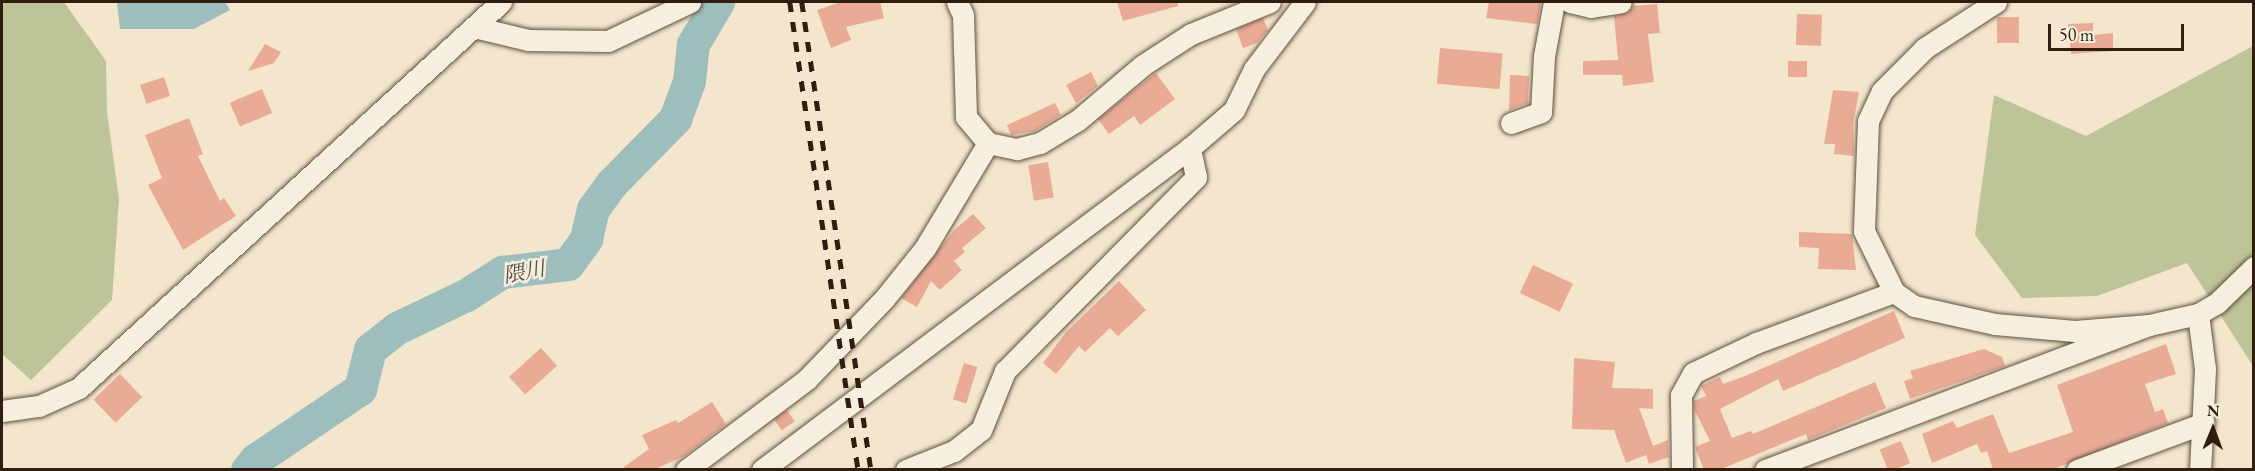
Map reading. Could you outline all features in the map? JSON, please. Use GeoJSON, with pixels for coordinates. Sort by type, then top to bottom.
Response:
{"type":"FeatureCollection","features":[{"type":"Feature","properties":{"kind":"street"},"geometry":{"type":"LineString","coordinates":[[2,411],[39,406],[79,388],[501,2]]}},
{"type":"Feature","properties":{"kind":"street"},"geometry":{"type":"LineString","coordinates":[[474,27],[528,39],[608,41],[690,2]]}},
{"type":"Feature","properties":{"kind":"street"},"geometry":{"type":"LineString","coordinates":[[957,2],[963,15],[966,117],[988,143],[1017,149],[1040,143],[1191,34],[1270,2]]}},
{"type":"Feature","properties":{"kind":"street"},"geometry":{"type":"LineString","coordinates":[[762,470],[1190,148],[1234,110],[1254,69],[1305,2]]}},
{"type":"Feature","properties":{"kind":"street"},"geometry":{"type":"LineString","coordinates":[[1511,123],[1541,112],[1544,56],[1554,2]]}},
{"type":"Feature","properties":{"kind":"street"},"geometry":{"type":"LineString","coordinates":[[1570,2],[1592,7],[1621,2]]}},
{"type":"Feature","properties":{"kind":"street"},"geometry":{"type":"LineString","coordinates":[[1996,2],[1924,48],[1882,91],[1868,121],[1864,231],[1894,292],[1914,306],[1995,324],[2075,331],[2149,325]]}},
{"type":"Feature","properties":{"kind":"street"},"geometry":{"type":"LineString","coordinates":[[686,470],[807,379],[884,299],[926,248],[988,143]]}},
{"type":"Feature","properties":{"kind":"street"},"geometry":{"type":"LineString","coordinates":[[906,470],[954,451],[981,430],[1005,371],[1196,177],[1190,148]]}},
{"type":"Feature","properties":{"kind":"street"},"geometry":{"type":"LineString","coordinates":[[1766,469],[2149,325],[2198,314],[2217,303],[2253,267]]}},
{"type":"Feature","properties":{"kind":"street"},"geometry":{"type":"LineString","coordinates":[[1682,470],[1681,395],[1693,373],[1756,343],[1874,296],[1894,292]]}},
{"type":"Feature","properties":{"kind":"street"},"geometry":{"type":"LineString","coordinates":[[2198,314],[2205,369],[2205,423],[2200,470]]}},
{"type":"Feature","properties":{"kind":"street"},"geometry":{"type":"LineString","coordinates":[[2076,470],[2205,423]]}},
{"type":"Feature","properties":{"kind":"green space"},"geometry":{"type":"Polygon","coordinates":[[[2,2],[64,2],[106,61],[107,112],[119,199],[112,300],[31,380],[2,354],[2,2]]]}},
{"type":"Feature","properties":{"kind":"green space"},"geometry":{"type":"Polygon","coordinates":[[[2253,46],[2253,366],[2187,263],[2097,296],[2022,298],[1975,235],[1994,95],[2086,136],[2253,46]]]}},
{"type":"Feature","properties":{"kind":"water"},"geometry":{"type":"Polygon","coordinates":[[[117,2],[225,2],[230,10],[194,29],[120,29],[117,2]]]}},
{"type":"Feature","properties":{"kind":"building"},"geometry":{"type":"Polygon","coordinates":[[[841,2],[880,2],[884,18],[846,27],[851,40],[831,48],[817,10],[841,2]]]}},
{"type":"Feature","properties":{"kind":"building"},"geometry":{"type":"Polygon","coordinates":[[[1117,2],[1178,2],[1178,6],[1123,21],[1117,2]]]}},
{"type":"Feature","properties":{"kind":"building"},"geometry":{"type":"Polygon","coordinates":[[[1489,2],[1541,2],[1537,24],[1486,18],[1489,2]]]}},
{"type":"Feature","properties":{"kind":"building"},"geometry":{"type":"Polygon","coordinates":[[[1657,4],[1660,33],[1648,34],[1654,82],[1623,86],[1622,75],[1583,75],[1583,61],[1618,60],[1614,16],[1629,12],[1633,6],[1657,4]]]}},
{"type":"Feature","properties":{"kind":"building"},"geometry":{"type":"Polygon","coordinates":[[[1797,14],[1822,15],[1821,46],[1796,45],[1797,14]]]}},
{"type":"Feature","properties":{"kind":"building"},"geometry":{"type":"Polygon","coordinates":[[[1997,17],[2019,17],[2019,43],[1997,43],[1997,17]]]}},
{"type":"Feature","properties":{"kind":"building"},"geometry":{"type":"Polygon","coordinates":[[[1263,18],[1268,30],[1257,43],[1243,48],[1236,29],[1263,18]]]}},
{"type":"Feature","properties":{"kind":"building"},"geometry":{"type":"Polygon","coordinates":[[[2093,23],[2093,35],[2113,33],[2113,51],[2071,54],[2068,24],[2093,23]]]}},
{"type":"Feature","properties":{"kind":"building"},"geometry":{"type":"Polygon","coordinates":[[[265,44],[281,52],[274,63],[248,71],[265,44]]]}},
{"type":"Feature","properties":{"kind":"building"},"geometry":{"type":"Polygon","coordinates":[[[1440,48],[1503,53],[1500,89],[1437,84],[1440,48]]]}},
{"type":"Feature","properties":{"kind":"building"},"geometry":{"type":"Polygon","coordinates":[[[1788,61],[1807,61],[1807,77],[1788,77],[1788,61]]]}},
{"type":"Feature","properties":{"kind":"building"},"geometry":{"type":"Polygon","coordinates":[[[1091,72],[1098,86],[1076,103],[1066,85],[1091,72]]]}},
{"type":"Feature","properties":{"kind":"building"},"geometry":{"type":"Polygon","coordinates":[[[1156,73],[1175,99],[1140,125],[1134,116],[1109,134],[1098,119],[1156,73]]]}},
{"type":"Feature","properties":{"kind":"building"},"geometry":{"type":"Polygon","coordinates":[[[1510,75],[1529,76],[1528,103],[1509,110],[1510,75]]]}},
{"type":"Feature","properties":{"kind":"building"},"geometry":{"type":"Polygon","coordinates":[[[164,77],[170,96],[146,104],[140,85],[164,77]]]}},
{"type":"Feature","properties":{"kind":"building"},"geometry":{"type":"Polygon","coordinates":[[[262,89],[272,113],[240,127],[230,103],[262,89]]]}},
{"type":"Feature","properties":{"kind":"building"},"geometry":{"type":"Polygon","coordinates":[[[1833,90],[1859,92],[1853,124],[1854,156],[1834,154],[1835,144],[1824,144],[1833,90]]]}},
{"type":"Feature","properties":{"kind":"building"},"geometry":{"type":"Polygon","coordinates":[[[1055,103],[1061,115],[1035,131],[1011,135],[1007,125],[1055,103]]]}},
{"type":"Feature","properties":{"kind":"building"},"geometry":{"type":"Polygon","coordinates":[[[189,118],[203,154],[198,156],[220,201],[224,198],[236,216],[183,250],[148,185],[162,178],[145,135],[189,118]]]}},
{"type":"Feature","properties":{"kind":"building"},"geometry":{"type":"Polygon","coordinates":[[[1048,162],[1054,198],[1034,201],[1028,165],[1048,162]]]}},
{"type":"Feature","properties":{"kind":"building"},"geometry":{"type":"Polygon","coordinates":[[[973,214],[986,228],[962,248],[965,252],[954,261],[962,270],[940,290],[931,281],[917,307],[901,298],[954,230],[973,214]]]}},
{"type":"Feature","properties":{"kind":"building"},"geometry":{"type":"Polygon","coordinates":[[[1799,232],[1852,234],[1856,270],[1818,269],[1819,248],[1799,247],[1799,232]]]}},
{"type":"Feature","properties":{"kind":"building"},"geometry":{"type":"Polygon","coordinates":[[[1533,265],[1573,284],[1560,312],[1520,293],[1533,265]]]}},
{"type":"Feature","properties":{"kind":"building"},"geometry":{"type":"Polygon","coordinates":[[[1119,281],[1146,310],[1118,336],[1110,328],[1085,352],[1079,346],[1056,374],[1043,363],[1066,332],[1119,281]]]}},
{"type":"Feature","properties":{"kind":"building"},"geometry":{"type":"Polygon","coordinates":[[[1894,311],[1905,338],[1783,391],[1778,379],[1720,409],[1732,438],[1751,431],[1753,434],[1875,382],[1886,408],[1808,440],[1806,434],[1719,470],[1704,470],[1695,447],[1710,441],[1694,409],[1694,401],[1706,396],[1701,386],[1720,377],[1723,384],[1745,376],[1894,311]]]}},
{"type":"Feature","properties":{"kind":"building"},"geometry":{"type":"Polygon","coordinates":[[[2166,344],[2176,374],[2145,384],[2155,412],[2163,409],[2168,423],[2051,470],[1993,470],[1987,451],[1981,453],[1977,444],[1932,463],[1922,434],[1953,421],[1957,428],[1993,414],[2009,453],[2073,432],[2057,385],[2166,344]]]}},
{"type":"Feature","properties":{"kind":"building"},"geometry":{"type":"Polygon","coordinates":[[[541,348],[557,366],[525,395],[509,377],[541,348]]]}},
{"type":"Feature","properties":{"kind":"building"},"geometry":{"type":"Polygon","coordinates":[[[1984,349],[2002,357],[2005,366],[1910,399],[1904,381],[1913,378],[1910,371],[1984,349]]]}},
{"type":"Feature","properties":{"kind":"building"},"geometry":{"type":"Polygon","coordinates":[[[1574,358],[1615,362],[1612,388],[1653,389],[1653,409],[1639,408],[1653,446],[1668,440],[1669,457],[1649,464],[1646,455],[1626,463],[1614,430],[1572,429],[1574,358]]]}},
{"type":"Feature","properties":{"kind":"building"},"geometry":{"type":"Polygon","coordinates":[[[964,363],[977,367],[966,403],[953,399],[964,363]]]}},
{"type":"Feature","properties":{"kind":"building"},"geometry":{"type":"Polygon","coordinates":[[[120,374],[142,397],[116,423],[93,400],[120,374]]]}},
{"type":"Feature","properties":{"kind":"building"},"geometry":{"type":"Polygon","coordinates":[[[712,402],[726,424],[684,456],[653,470],[620,470],[649,449],[642,435],[676,420],[678,423],[712,402]]]}},
{"type":"Feature","properties":{"kind":"building"},"geometry":{"type":"Polygon","coordinates":[[[787,410],[795,422],[782,431],[774,419],[787,410]]]}},
{"type":"Feature","properties":{"kind":"building"},"geometry":{"type":"Polygon","coordinates":[[[1901,441],[1910,463],[1888,470],[1880,450],[1901,441]]]}},
{"type":"Feature","properties":{"kind":"waterway","name":"隈川"},"geometry":{"type":"LineString","coordinates":[[247,470],[255,460],[360,389],[370,349],[397,328],[466,295],[502,272],[568,264],[586,239],[593,209],[612,183],[675,119],[689,81],[693,44],[718,2]]}},
{"type":"Feature","properties":{"kind":"railway"},"geometry":{"type":"LineString","coordinates":[[790,2],[858,470]]}},
{"type":"Feature","properties":{"kind":"railway"},"geometry":{"type":"LineString","coordinates":[[802,2],[871,470]]}}]}
